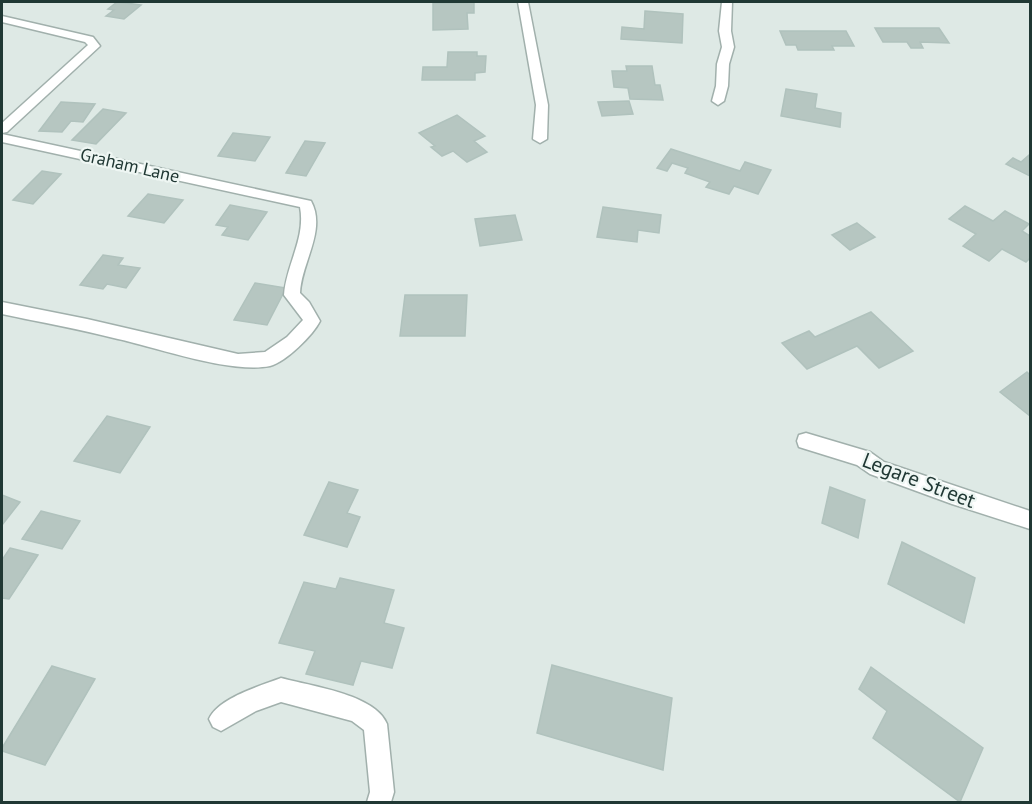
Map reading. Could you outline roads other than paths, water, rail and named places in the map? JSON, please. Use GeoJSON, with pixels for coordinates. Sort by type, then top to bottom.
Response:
{"type":"FeatureCollection","features":[{"type":"Feature","properties":{"kind":"street"},"geometry":{"type":"LineString","coordinates":[[522,2],[542,105],[540,139]]}},
{"type":"Feature","properties":{"kind":"street"},"geometry":{"type":"LineString","coordinates":[[718,101],[722,86],[723,64],[728,47],[725,31],[728,2]]}},
{"type":"Feature","properties":{"kind":"street"},"geometry":{"type":"LineString","coordinates":[[2,19],[89,39],[94,46],[2,129]]}},
{"type":"Feature","properties":{"kind":"street","name":"Graham Lane"},"geometry":{"type":"LineString","coordinates":[[2,138],[306,204],[309,213],[308,237],[291,281],[292,295],[312,321],[293,342],[269,359],[251,362],[2,308]]}},
{"type":"Feature","properties":{"kind":"street","name":"Legare Street"},"geometry":{"type":"LineString","coordinates":[[806,441],[863,458],[877,468],[1030,520]]}},
{"type":"Feature","properties":{"kind":"street"},"geometry":{"type":"LineString","coordinates":[[220,718],[249,702],[281,690],[358,711],[375,724],[382,792],[379,802]]}}]}
